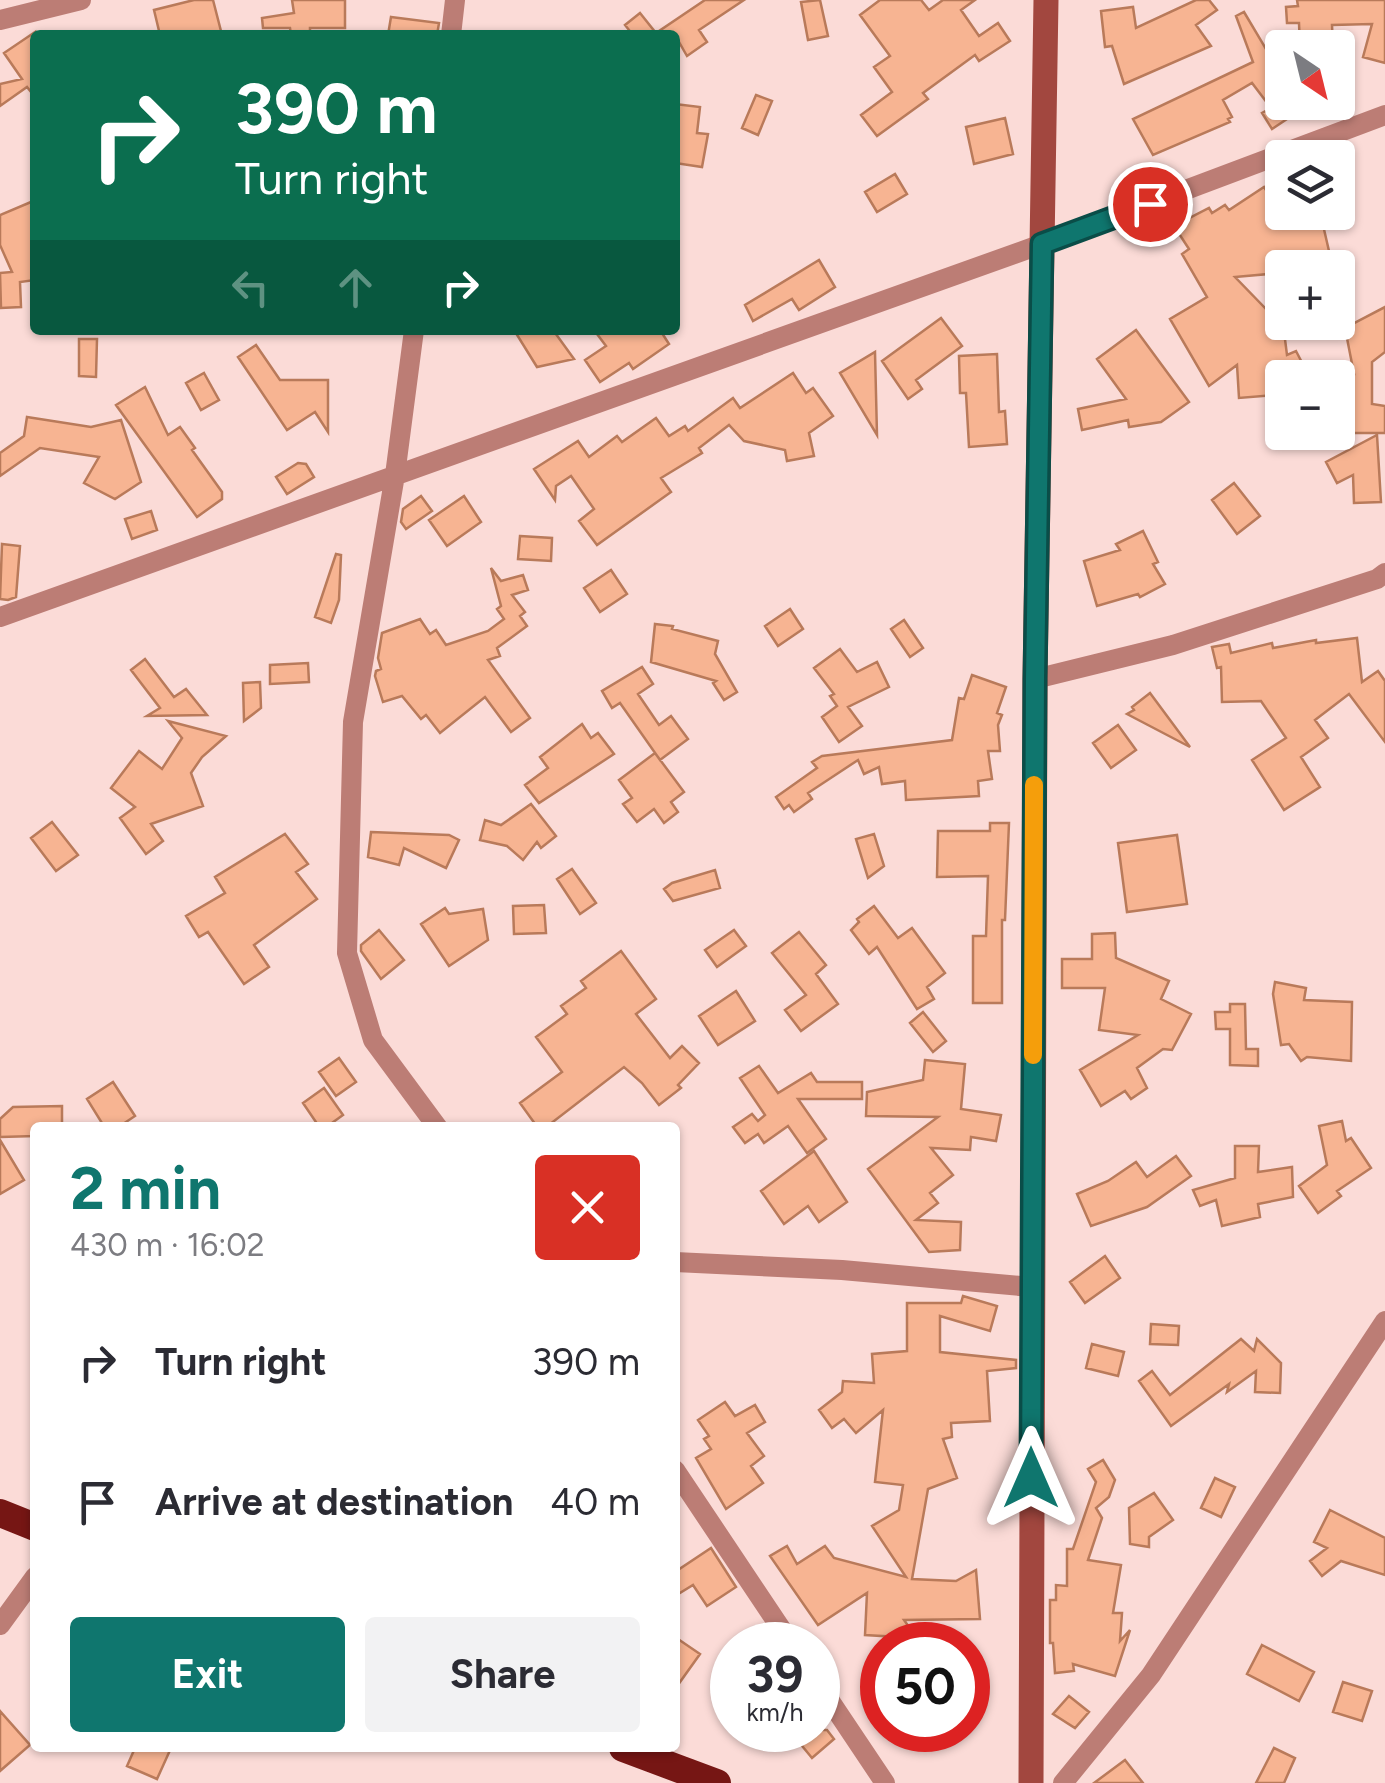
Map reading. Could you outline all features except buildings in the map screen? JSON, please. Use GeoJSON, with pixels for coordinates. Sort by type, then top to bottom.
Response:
{"type":"FeatureCollection","features":[{"type":"Feature","properties":{"kind":"highway"},"geometry":{"type":"LineString","coordinates":[[0,1514],[30,1525]]}},
{"type":"Feature","properties":{"kind":"highway"},"geometry":{"type":"LineString","coordinates":[[634,1752],[717,1783]]}},
{"type":"Feature","properties":{"kind":"main road"},"geometry":{"type":"LineString","coordinates":[[1031,1783],[1035,679],[1046,0]]}},
{"type":"Feature","properties":{"kind":"street"},"geometry":{"type":"LineString","coordinates":[[0,20],[81,0]]}},
{"type":"Feature","properties":{"kind":"street"},"geometry":{"type":"LineString","coordinates":[[452,30],[455,0]]}},
{"type":"Feature","properties":{"kind":"street"},"geometry":{"type":"LineString","coordinates":[[0,617],[1042,244],[1385,115]]}},
{"type":"Feature","properties":{"kind":"street"},"geometry":{"type":"LineString","coordinates":[[413,335],[395,475],[353,722],[347,953],[374,1040],[434,1122]]}},
{"type":"Feature","properties":{"kind":"street"},"geometry":{"type":"LineString","coordinates":[[1035,679],[1173,645],[1377,579],[1385,573]]}},
{"type":"Feature","properties":{"kind":"street"},"geometry":{"type":"LineString","coordinates":[[680,1262],[842,1270],[1031,1287]]}},
{"type":"Feature","properties":{"kind":"street"},"geometry":{"type":"LineString","coordinates":[[1063,1783],[1152,1675],[1385,1321]]}},
{"type":"Feature","properties":{"kind":"street"},"geometry":{"type":"LineString","coordinates":[[680,1477],[777,1622]]}},
{"type":"Feature","properties":{"kind":"street"},"geometry":{"type":"LineString","coordinates":[[0,1625],[30,1584]]}},
{"type":"Feature","properties":{"kind":"street"},"geometry":{"type":"LineString","coordinates":[[840,1716],[885,1783]]}},
{"type":"Feature","properties":{"kind":"slow traffic"},"geometry":{"type":"LineString","coordinates":[[1033,1055],[1034,785]]}},
{"type":"Feature","properties":{"kind":"route"},"geometry":{"type":"LineString","coordinates":[[1031,1478],[1035,679],[1042,244],[1150,204]]}}]}
